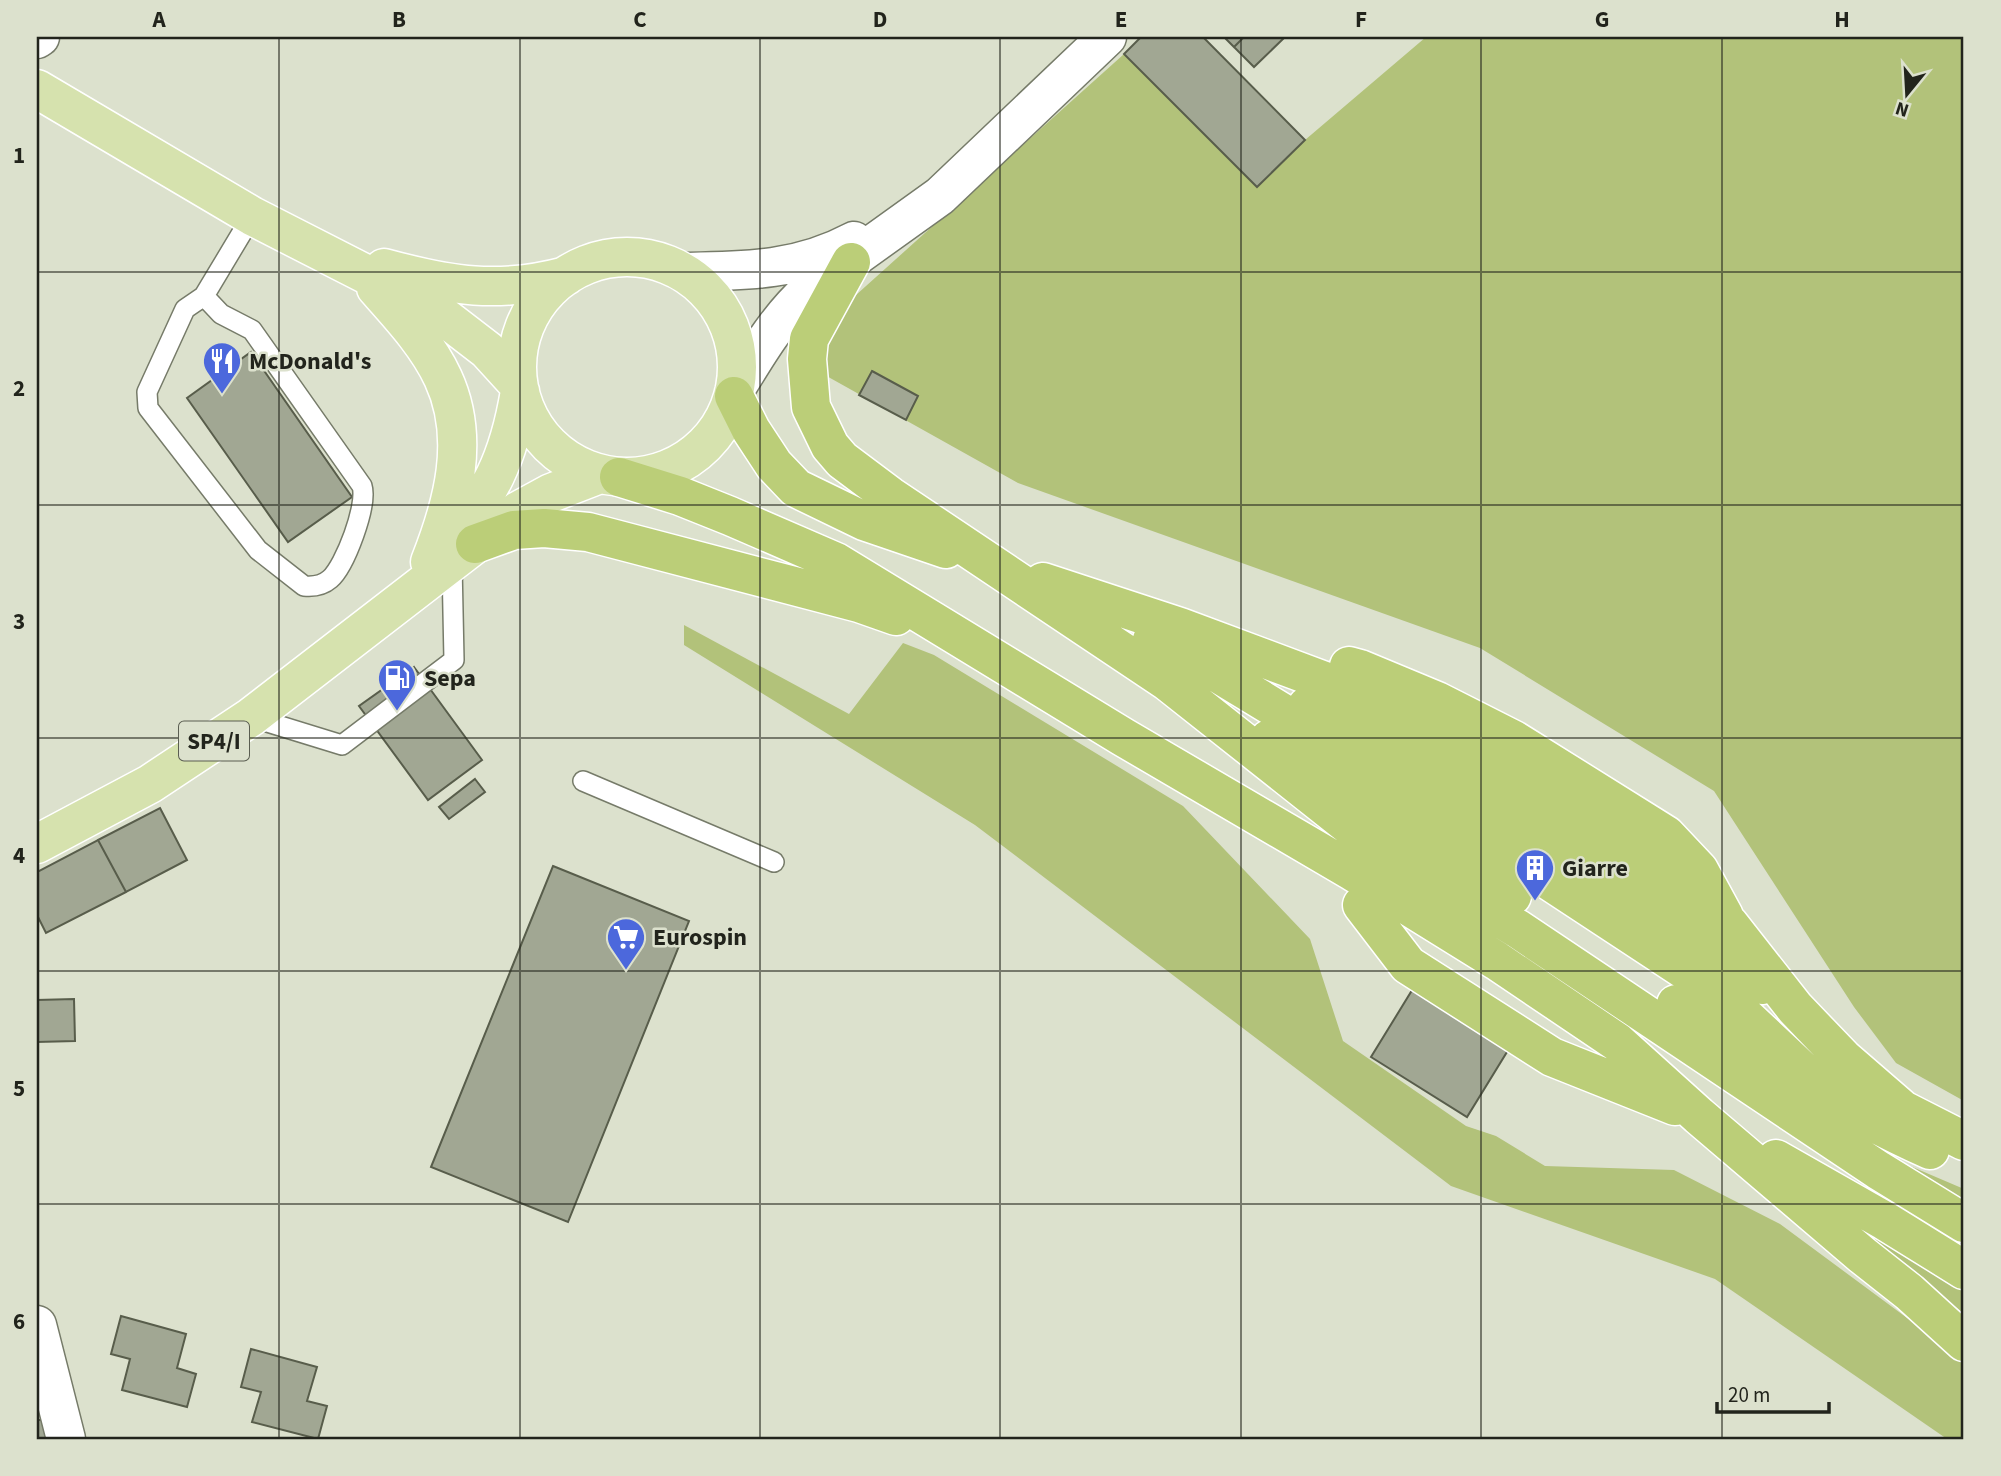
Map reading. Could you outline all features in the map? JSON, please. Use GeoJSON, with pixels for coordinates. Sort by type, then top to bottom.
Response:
{"type":"FeatureCollection","features":[{"type":"Feature","properties":{"kind":"highway"},"geometry":{"type":"LineString","coordinates":[[851,262],[808,339],[808,391],[818,425],[830,446],[862,476],[1168,682],[1355,830],[1517,929],[1878,1170],[1964,1223]]}},
{"type":"Feature","properties":{"kind":"highway"},"geometry":{"type":"LineString","coordinates":[[734,393],[751,430],[766,453],[796,488],[864,521],[1180,627],[1354,692],[1472,755],[1640,860],[1729,924],[1795,1008],[1843,1058],[1903,1111],[1964,1141]]}},
{"type":"Feature","properties":{"kind":"highway"},"geometry":{"type":"LineString","coordinates":[[610,476],[718,511],[836,562],[1352,871],[1497,961],[1606,1035],[1964,1342]]}},
{"type":"Feature","properties":{"kind":"highway"},"geometry":{"type":"LineString","coordinates":[[452,557],[514,530],[544,528],[589,532],[859,603],[965,640]]}},
{"type":"Feature","properties":{"kind":"highway"},"geometry":{"type":"LineString","coordinates":[[1001,569],[1209,668],[1360,727],[1631,893],[1795,1008]]}},
{"type":"Feature","properties":{"kind":"highway"},"geometry":{"type":"LineString","coordinates":[[1209,668],[1434,805],[1720,993],[1837,1103]]}},
{"type":"Feature","properties":{"kind":"highway"},"geometry":{"type":"LineString","coordinates":[[1168,682],[1312,762],[1530,909],[1837,1103],[1881,1128],[1964,1165]]}},
{"type":"Feature","properties":{"kind":"highway"},"geometry":{"type":"LineString","coordinates":[[1237,804],[1362,905],[1408,965],[1552,1057],[1699,1116],[1885,1221],[1964,1270]]}},
{"type":"Feature","properties":{"kind":"highway"},"geometry":{"type":"LineString","coordinates":[[1696,1016],[1878,1170]]}},
{"type":"Feature","properties":{"kind":"main road"},"geometry":{"type":"LineString","coordinates":[[734,393],[773,328],[789,308],[809,290],[940,196],[1107,37]]}},
{"type":"Feature","properties":{"kind":"main road"},"geometry":{"type":"LineString","coordinates":[[37,89],[252,216],[449,320],[487,350],[519,387],[530,419],[548,443],[572,462],[610,476]]}},
{"type":"Feature","properties":{"kind":"main road"},"geometry":{"type":"LineString","coordinates":[[683,272],[762,270],[834,252],[940,196]]}},
{"type":"Feature","properties":{"kind":"main road"},"geometry":{"type":"LineString","coordinates":[[318,249],[418,277],[487,287],[526,285],[566,276],[590,264],[631,257],[658,261],[683,272],[707,291],[725,316],[737,359],[734,393],[729,410],[718,430],[691,457],[650,475],[610,476],[534,502],[452,557]]}},
{"type":"Feature","properties":{"kind":"main road"},"geometry":{"type":"LineString","coordinates":[[360,271],[394,308],[431,357],[443,378],[454,411],[457,447],[452,557]]}},
{"type":"Feature","properties":{"kind":"main road"},"geometry":{"type":"LineString","coordinates":[[452,557],[494,480],[507,450],[519,387],[518,353],[526,323],[542,297],[566,276]]}},
{"type":"Feature","properties":{"kind":"main road","name":"SP4/I"},"geometry":{"type":"LineString","coordinates":[[37,844],[150,784],[251,717],[452,557]]}},
{"type":"Feature","properties":{"kind":"main road"},"geometry":{"type":"LineString","coordinates":[[37,1325],[43,1383],[66,1439]]}},
{"type":"Feature","properties":{"kind":"lane"},"geometry":{"type":"LineString","coordinates":[[204,296],[221,314],[252,330],[365,492],[344,560],[331,578],[321,585],[304,586],[258,550],[148,408],[147,392],[185,309],[204,296],[252,216]]}},
{"type":"Feature","properties":{"kind":"lane"},"geometry":{"type":"LineString","coordinates":[[251,717],[342,745],[454,660],[452,557]]}},
{"type":"Feature","properties":{"kind":"lane"},"geometry":{"type":"LineString","coordinates":[[583,781],[774,863]]}},
{"type":"Feature","properties":{"kind":"green space"},"geometry":{"type":"Polygon","coordinates":[[[1426,37],[1964,37],[1964,1101],[1896,1063],[1854,1007],[1714,791],[1480,648],[1018,483],[823,374],[826,340],[846,304],[1124,54],[1257,187],[1305,140],[1426,37]]]}},
{"type":"Feature","properties":{"kind":"green space"},"geometry":{"type":"Polygon","coordinates":[[[684,625],[849,714],[903,643],[934,655],[1183,806],[1310,939],[1343,1041],[1466,1126],[1496,1136],[1545,1166],[1674,1170],[1780,1224],[1945,1346],[1964,1365],[1964,1439],[1947,1439],[1715,1279],[1451,1186],[975,825],[684,645],[684,625]]]}},
{"type":"Feature","properties":{"kind":"green space"},"geometry":{"type":"Polygon","coordinates":[[[1896,1160],[1964,1189],[1964,1204],[1896,1160]]]}},
{"type":"Feature","properties":{"kind":"green space"},"geometry":{"type":"Polygon","coordinates":[[[1864,1233],[1964,1292],[1964,1314],[1864,1233]]]}},
{"type":"Feature","properties":{"kind":"building"},"geometry":{"type":"Polygon","coordinates":[[[1141,37],[1203,37],[1305,140],[1257,187],[1124,54],[1141,37]]]}},
{"type":"Feature","properties":{"kind":"building"},"geometry":{"type":"Polygon","coordinates":[[[1224,37],[1244,37],[1234,47],[1224,37]]]}},
{"type":"Feature","properties":{"kind":"building"},"geometry":{"type":"Polygon","coordinates":[[[1244,37],[1285,37],[1254,67],[1234,47],[1244,37]]]}},
{"type":"Feature","properties":{"kind":"building"},"geometry":{"type":"Polygon","coordinates":[[[251,352],[352,497],[288,542],[187,398],[251,352]]]}},
{"type":"Feature","properties":{"kind":"building"},"geometry":{"type":"Polygon","coordinates":[[[872,371],[918,396],[906,420],[859,395],[872,371]]]}},
{"type":"Feature","properties":{"kind":"building"},"geometry":{"type":"Polygon","coordinates":[[[414,667],[482,760],[428,800],[359,706],[414,667]]]}},
{"type":"Feature","properties":{"kind":"building"},"geometry":{"type":"Polygon","coordinates":[[[475,779],[485,792],[449,819],[439,807],[475,779]]]}},
{"type":"Feature","properties":{"kind":"building"},"geometry":{"type":"Polygon","coordinates":[[[160,808],[187,860],[126,892],[98,840],[160,808]]]}},
{"type":"Feature","properties":{"kind":"building"},"geometry":{"type":"Polygon","coordinates":[[[98,840],[126,892],[46,933],[37,915],[37,872],[98,840]]]}},
{"type":"Feature","properties":{"kind":"building"},"geometry":{"type":"Polygon","coordinates":[[[553,866],[689,921],[568,1222],[431,1167],[553,866]]]}},
{"type":"Feature","properties":{"kind":"building"},"geometry":{"type":"Polygon","coordinates":[[[1414,987],[1510,1047],[1467,1117],[1371,1057],[1414,987]]]}},
{"type":"Feature","properties":{"kind":"building"},"geometry":{"type":"Polygon","coordinates":[[[74,999],[75,1041],[37,1042],[37,1000],[74,999]]]}},
{"type":"Feature","properties":{"kind":"building"},"geometry":{"type":"Polygon","coordinates":[[[121,1316],[186,1334],[177,1368],[196,1374],[187,1407],[122,1390],[130,1359],[111,1354],[121,1316]]]}},
{"type":"Feature","properties":{"kind":"building"},"geometry":{"type":"Polygon","coordinates":[[[251,1349],[317,1367],[307,1401],[327,1406],[318,1439],[252,1422],[261,1392],[241,1387],[251,1349]]]}},
{"type":"Feature","properties":{"kind":"building"},"geometry":{"type":"Polygon","coordinates":[[[37,1420],[42,1420],[48,1439],[37,1439],[37,1420]]]}},
{"type":"Feature","properties":{"kind":"place","name":"McDonald's"},"geometry":{"type":"Point","coordinates":[222,395]}},
{"type":"Feature","properties":{"kind":"place","name":"Sepa"},"geometry":{"type":"Point","coordinates":[397,712]}},
{"type":"Feature","properties":{"kind":"place","name":"Giarre"},"geometry":{"type":"Point","coordinates":[1535,902]}},
{"type":"Feature","properties":{"kind":"place","name":"Eurospin"},"geometry":{"type":"Point","coordinates":[626,971]}}]}
